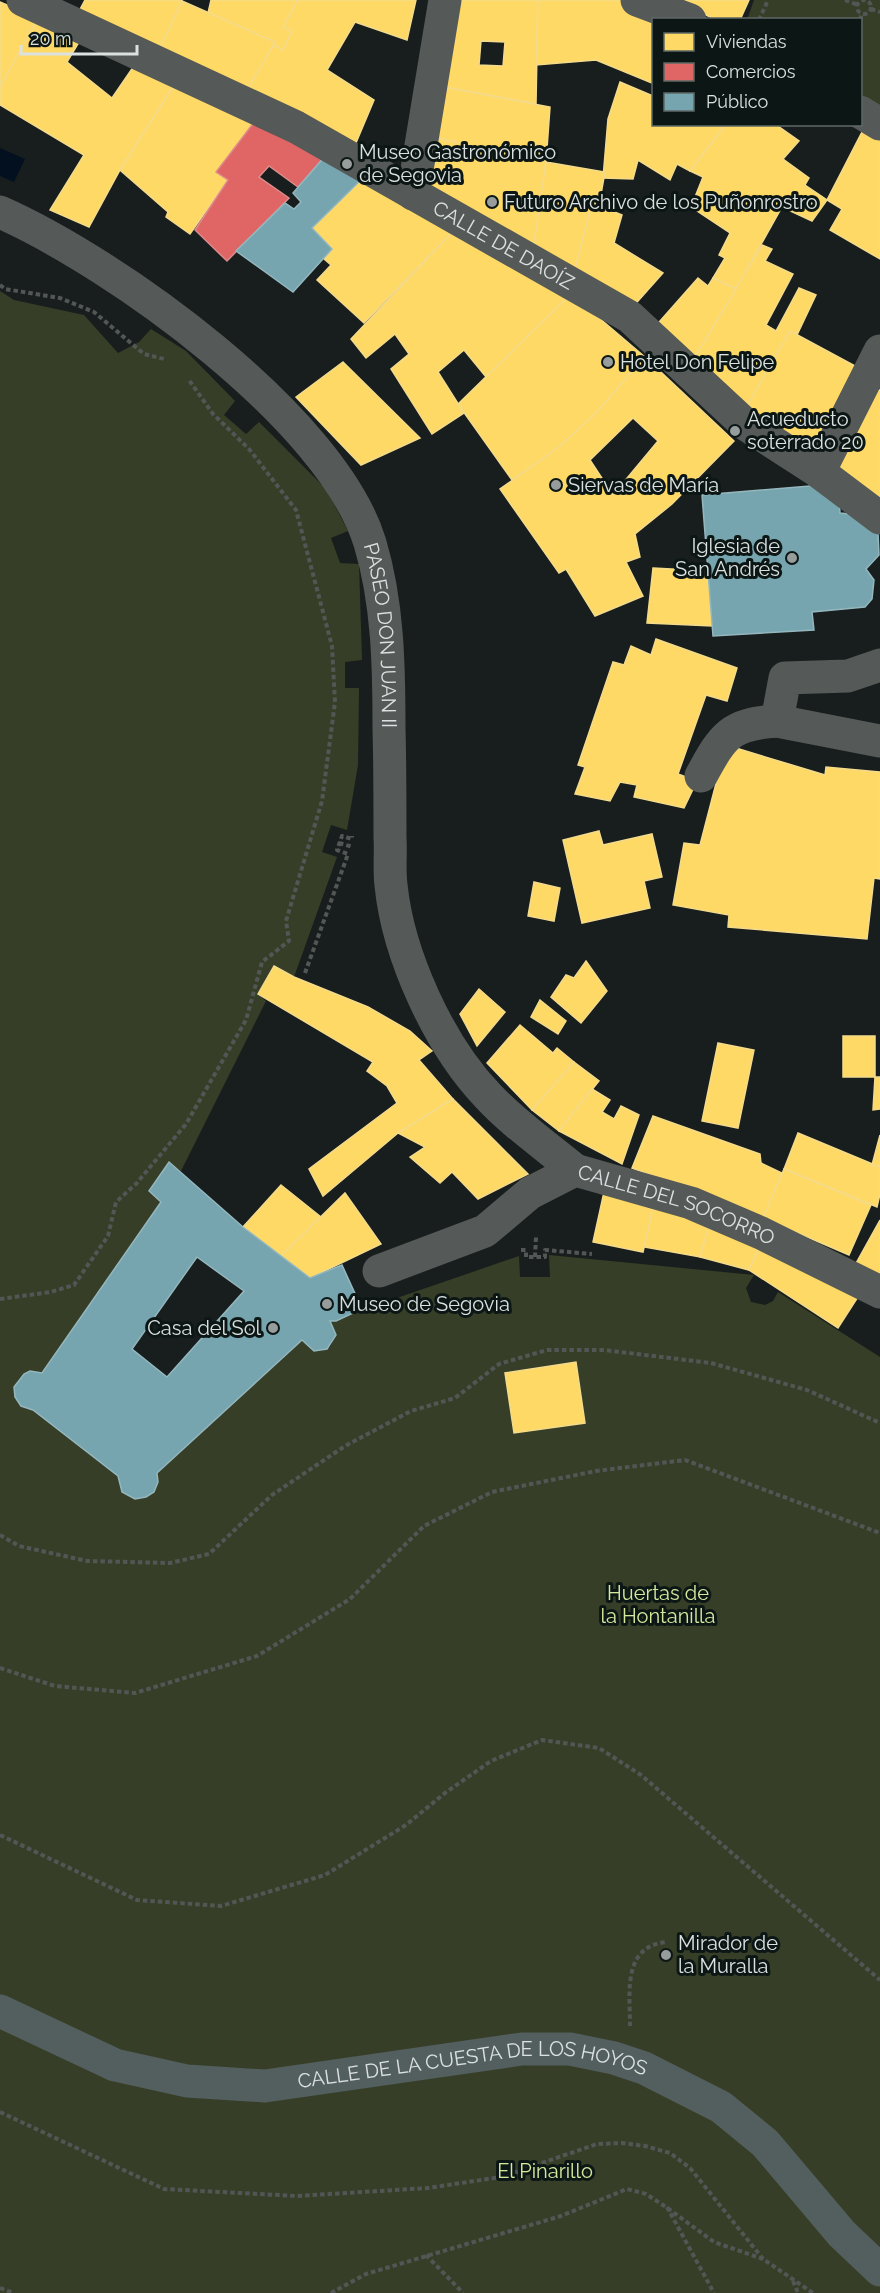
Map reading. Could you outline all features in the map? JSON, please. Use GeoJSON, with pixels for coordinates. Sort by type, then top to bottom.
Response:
{"type":"FeatureCollection","features":[{"type":"Feature","properties":{"kind":"main road","name":"CALLE DE LA CUESTA DE LOS HOYOS"},"geometry":{"type":"LineString","coordinates":[[0,2011],[115,2064],[187,2081],[266,2086],[522,2049],[570,2049],[614,2058],[644,2068],[721,2107],[765,2143],[842,2234],[880,2270]]}},
{"type":"Feature","properties":{"kind":"street","name":"CALLE DE DAOÍZ"},"geometry":{"type":"LineString","coordinates":[[23,0],[296,127],[630,317],[745,424],[819,472],[880,518]]}},
{"type":"Feature","properties":{"kind":"street"},"geometry":{"type":"LineString","coordinates":[[413,194],[445,0]]}},
{"type":"Feature","properties":{"kind":"street"},"geometry":{"type":"LineString","coordinates":[[637,0],[685,18]]}},
{"type":"Feature","properties":{"kind":"street"},"geometry":{"type":"LineString","coordinates":[[862,113],[880,124]]}},
{"type":"Feature","properties":{"kind":"street","name":"PASEO DON JUAN II"},"geometry":{"type":"LineString","coordinates":[[0,212],[85,258],[158,306],[266,395],[327,465],[354,508],[369,540],[385,622],[389,674],[391,884],[405,948],[416,979],[449,1044],[487,1096],[574,1170]]}},
{"type":"Feature","properties":{"kind":"street"},"geometry":{"type":"LineString","coordinates":[[819,472],[880,351]]}},
{"type":"Feature","properties":{"kind":"street"},"geometry":{"type":"LineString","coordinates":[[777,721],[785,678],[848,676],[880,665]]}},
{"type":"Feature","properties":{"kind":"street"},"geometry":{"type":"LineString","coordinates":[[701,776],[720,744],[734,729],[748,724],[777,721],[880,741]]}},
{"type":"Feature","properties":{"kind":"street","name":"CALLE DEL SOCORRO"},"geometry":{"type":"LineString","coordinates":[[380,1271],[485,1231],[530,1194],[574,1170],[692,1203],[761,1233],[880,1292]]}},
{"type":"Feature","properties":{"kind":"path"},"geometry":{"type":"LineString","coordinates":[[760,18],[768,0]]}},
{"type":"Feature","properties":{"kind":"path"},"geometry":{"type":"LineString","coordinates":[[845,0],[858,5],[862,13],[861,18]]}},
{"type":"Feature","properties":{"kind":"path"},"geometry":{"type":"LineString","coordinates":[[858,5],[862,1],[867,1],[870,9]]}},
{"type":"Feature","properties":{"kind":"path"},"geometry":{"type":"LineString","coordinates":[[862,13],[870,9],[880,12]]}},
{"type":"Feature","properties":{"kind":"path"},"geometry":{"type":"LineString","coordinates":[[0,285],[5,289],[60,298],[94,312],[144,354],[166,360]]}},
{"type":"Feature","properties":{"kind":"path"},"geometry":{"type":"LineString","coordinates":[[0,1299],[51,1292],[74,1285],[108,1236],[116,1202],[136,1184],[186,1124],[246,1020],[262,962],[289,941],[286,921],[322,801],[335,702],[332,646],[297,510],[249,448],[213,414],[183,371]]}},
{"type":"Feature","properties":{"kind":"path"},"geometry":{"type":"LineString","coordinates":[[339,843],[351,846]]}},
{"type":"Feature","properties":{"kind":"path"},"geometry":{"type":"LineString","coordinates":[[535,1257],[536,1243]]}},
{"type":"Feature","properties":{"kind":"path"},"geometry":{"type":"LineString","coordinates":[[0,1535],[19,1546],[87,1561],[170,1563],[209,1554],[272,1495],[345,1446],[411,1411],[455,1398],[499,1364],[547,1350],[604,1350],[711,1363],[807,1390],[880,1423]]}},
{"type":"Feature","properties":{"kind":"path"},"geometry":{"type":"LineString","coordinates":[[0,1668],[55,1686],[135,1693],[257,1656],[350,1599],[424,1526],[492,1492],[596,1471],[685,1460],[880,1533]]}},
{"type":"Feature","properties":{"kind":"path"},"geometry":{"type":"LineString","coordinates":[[0,1835],[137,1900],[221,1906],[325,1875],[406,1824],[445,1792],[491,1761],[543,1740],[599,1748],[641,1775],[880,1980]]}},
{"type":"Feature","properties":{"kind":"path"},"geometry":{"type":"LineString","coordinates":[[630,2027],[630,1979],[635,1959],[643,1949],[653,1943],[667,1942]]}},
{"type":"Feature","properties":{"kind":"path"},"geometry":{"type":"LineString","coordinates":[[0,2112],[164,2189],[175,2190],[297,2196],[428,2188],[501,2176],[597,2144],[622,2143],[645,2146],[670,2153],[690,2168],[763,2259],[792,2281],[813,2293]]}},
{"type":"Feature","properties":{"kind":"path"},"geometry":{"type":"LineString","coordinates":[[331,2293],[366,2274],[561,2216],[627,2189],[646,2194],[714,2242],[763,2259]]}},
{"type":"Feature","properties":{"kind":"path"},"geometry":{"type":"LineString","coordinates":[[666,2207],[714,2293]]}},
{"type":"Feature","properties":{"kind":"path"},"geometry":{"type":"LineString","coordinates":[[426,2255],[463,2293]]}},
{"type":"Feature","properties":{"kind":"path"},"geometry":{"type":"LineString","coordinates":[[792,2281],[798,2293]]}},
{"type":"Feature","properties":{"kind":"path"},"geometry":{"type":"LineString","coordinates":[[0,2288],[15,2293]]}},
{"type":"Feature","properties":{"kind":"green space"},"geometry":{"type":"Polygon","coordinates":[[[754,0],[880,0],[880,108],[862,98],[862,18],[748,18],[754,0]]]}},
{"type":"Feature","properties":{"kind":"green space"},"geometry":{"type":"Polygon","coordinates":[[[0,291],[14,300],[84,315],[118,353],[139,342],[151,329],[186,351],[235,401],[224,415],[246,434],[259,422],[326,489],[348,531],[331,538],[340,563],[359,564],[362,660],[345,662],[345,688],[359,688],[358,765],[347,830],[331,825],[322,852],[337,857],[294,977],[273,967],[258,994],[266,1001],[181,1171],[169,1163],[150,1191],[161,1202],[42,1373],[32,1372],[18,1380],[15,1394],[18,1401],[33,1410],[118,1476],[122,1490],[127,1495],[139,1499],[151,1493],[156,1487],[157,1473],[302,1340],[314,1351],[330,1347],[336,1335],[330,1321],[519,1256],[520,1277],[550,1277],[549,1255],[754,1275],[746,1288],[751,1302],[765,1305],[773,1301],[778,1292],[880,1357],[880,2293],[0,2293],[0,291]]]}},
{"type":"Feature","properties":{"kind":"water"},"geometry":{"type":"Polygon","coordinates":[[[0,148],[25,159],[14,182],[0,176],[0,148]]]}},
{"type":"Feature","properties":{"kind":"building: Viviendas"},"geometry":{"type":"Polygon","coordinates":[[[85,0],[182,1],[156,56],[76,17],[85,0]]]}},
{"type":"Feature","properties":{"kind":"building: Viviendas"},"geometry":{"type":"Polygon","coordinates":[[[211,0],[298,0],[283,27],[292,31],[283,50],[273,45],[275,42],[208,13],[211,0]]]}},
{"type":"Feature","properties":{"kind":"building: Viviendas"},"geometry":{"type":"Polygon","coordinates":[[[298,0],[416,0],[407,40],[355,22],[327,70],[374,100],[353,150],[244,95],[273,45],[283,50],[292,31],[283,27],[298,0]]]}},
{"type":"Feature","properties":{"kind":"building: Viviendas"},"geometry":{"type":"Polygon","coordinates":[[[454,0],[538,0],[536,104],[439,86],[454,0]],[[481,41],[479,65],[503,66],[505,42],[481,41]]]}},
{"type":"Feature","properties":{"kind":"building: Viviendas"},"geometry":{"type":"Polygon","coordinates":[[[538,0],[623,0],[652,19],[652,83],[596,60],[536,65],[538,0]]]}},
{"type":"Feature","properties":{"kind":"building: Viviendas"},"geometry":{"type":"Polygon","coordinates":[[[672,0],[749,0],[741,18],[712,18],[672,0]]]}},
{"type":"Feature","properties":{"kind":"building: Viviendas"},"geometry":{"type":"Polygon","coordinates":[[[182,1],[275,42],[244,95],[156,56],[182,1]]]}},
{"type":"Feature","properties":{"kind":"building: Viviendas"},"geometry":{"type":"Polygon","coordinates":[[[0,2],[38,18],[0,87],[0,2]]]}},
{"type":"Feature","properties":{"kind":"building: Viviendas"},"geometry":{"type":"Polygon","coordinates":[[[38,18],[82,37],[67,62],[112,98],[136,63],[178,79],[120,170],[89,227],[50,210],[84,155],[0,105],[0,87],[38,18]]]}},
{"type":"Feature","properties":{"kind":"building: Viviendas"},"geometry":{"type":"Polygon","coordinates":[[[178,79],[255,121],[216,172],[228,180],[190,234],[166,217],[168,212],[120,170],[178,79]]]}},
{"type":"Feature","properties":{"kind":"building: Viviendas"},"geometry":{"type":"Polygon","coordinates":[[[620,82],[652,96],[652,126],[724,126],[690,171],[677,164],[670,180],[638,160],[633,179],[603,178],[608,119],[620,82]]]}},
{"type":"Feature","properties":{"kind":"building: Viviendas"},"geometry":{"type":"Polygon","coordinates":[[[439,86],[550,107],[546,162],[432,137],[439,86]]]}},
{"type":"Feature","properties":{"kind":"building: Viviendas"},"geometry":{"type":"Polygon","coordinates":[[[724,126],[778,126],[799,141],[783,159],[809,178],[805,185],[827,200],[812,221],[782,207],[736,289],[713,278],[725,258],[719,255],[730,233],[691,207],[703,177],[690,171],[724,126]]]}},
{"type":"Feature","properties":{"kind":"building: Viviendas"},"geometry":{"type":"Polygon","coordinates":[[[864,128],[880,139],[880,259],[830,230],[842,209],[827,200],[864,128]]]}},
{"type":"Feature","properties":{"kind":"building: Viviendas","name":"Futuro Archivo de los Puñonrostro"},"geometry":{"type":"Polygon","coordinates":[[[432,137],[546,162],[533,251],[422,190],[432,137]]]}},
{"type":"Feature","properties":{"kind":"building: Viviendas"},"geometry":{"type":"Polygon","coordinates":[[[546,162],[605,172],[599,205],[592,203],[574,273],[533,251],[546,162]]]}},
{"type":"Feature","properties":{"kind":"building: Viviendas"},"geometry":{"type":"Polygon","coordinates":[[[366,175],[460,224],[364,323],[317,280],[331,265],[324,259],[332,249],[312,228],[366,175]]]}},
{"type":"Feature","properties":{"kind":"building: Viviendas"},"geometry":{"type":"Polygon","coordinates":[[[592,203],[622,215],[614,243],[663,273],[630,310],[574,273],[592,203]]]}},
{"type":"Feature","properties":{"kind":"building: Viviendas"},"geometry":{"type":"Polygon","coordinates":[[[460,224],[571,294],[486,377],[464,350],[438,372],[464,413],[432,434],[391,369],[409,354],[395,334],[366,358],[351,339],[460,224]]]}},
{"type":"Feature","properties":{"kind":"building: Viviendas"},"geometry":{"type":"Polygon","coordinates":[[[762,245],[772,249],[765,261],[793,274],[766,325],[776,331],[799,288],[816,295],[797,335],[790,331],[744,411],[690,365],[762,245]]]}},
{"type":"Feature","properties":{"kind":"building: Viviendas"},"geometry":{"type":"Polygon","coordinates":[[[698,278],[708,286],[713,278],[736,289],[690,365],[653,329],[698,278]]]}},
{"type":"Feature","properties":{"kind":"building: Viviendas"},"geometry":{"type":"Polygon","coordinates":[[[571,294],[645,357],[596,413],[559,447],[512,480],[458,404],[571,294]]]}},
{"type":"Feature","properties":{"kind":"building: Viviendas"},"geometry":{"type":"Polygon","coordinates":[[[790,331],[859,368],[816,460],[744,411],[790,331]]]}},
{"type":"Feature","properties":{"kind":"building: Viviendas","name":"Siervas de María"},"geometry":{"type":"Polygon","coordinates":[[[645,357],[734,441],[672,504],[635,534],[640,557],[626,562],[643,596],[595,616],[566,569],[559,573],[500,489],[559,447],[596,413],[645,357]],[[633,418],[590,460],[613,495],[658,441],[633,418]]]}},
{"type":"Feature","properties":{"kind":"building: Viviendas"},"geometry":{"type":"Polygon","coordinates":[[[343,362],[420,438],[361,465],[296,397],[343,362]]]}},
{"type":"Feature","properties":{"kind":"building: Viviendas"},"geometry":{"type":"Polygon","coordinates":[[[869,385],[880,390],[880,501],[827,469],[869,385]]]}},
{"type":"Feature","properties":{"kind":"building: Viviendas"},"geometry":{"type":"Polygon","coordinates":[[[653,568],[708,571],[712,626],[647,623],[653,568]]]}},
{"type":"Feature","properties":{"kind":"building: Viviendas"},"geometry":{"type":"Polygon","coordinates":[[[656,639],[737,668],[727,701],[706,695],[678,774],[697,781],[684,808],[634,797],[637,785],[620,782],[610,801],[575,794],[585,767],[578,765],[613,662],[624,665],[631,646],[651,655],[656,639]]]}},
{"type":"Feature","properties":{"kind":"building: Viviendas"},"geometry":{"type":"Polygon","coordinates":[[[726,745],[825,775],[826,767],[880,772],[880,879],[874,878],[867,939],[728,927],[729,915],[673,905],[684,843],[700,845],[726,745]]]}},
{"type":"Feature","properties":{"kind":"building: Viviendas"},"geometry":{"type":"Polygon","coordinates":[[[599,831],[603,845],[652,834],[662,877],[644,881],[650,908],[582,923],[563,840],[599,831]]]}},
{"type":"Feature","properties":{"kind":"building: Viviendas"},"geometry":{"type":"Polygon","coordinates":[[[534,882],[560,888],[554,921],[528,916],[534,882]]]}},
{"type":"Feature","properties":{"kind":"building: Viviendas"},"geometry":{"type":"Polygon","coordinates":[[[586,961],[607,991],[581,1023],[551,997],[566,975],[574,978],[586,961]]]}},
{"type":"Feature","properties":{"kind":"building: Viviendas"},"geometry":{"type":"Polygon","coordinates":[[[274,966],[294,977],[368,1007],[410,1031],[432,1051],[419,1060],[453,1099],[398,1133],[323,1196],[309,1169],[397,1103],[387,1086],[367,1071],[373,1062],[258,994],[274,966]]]}},
{"type":"Feature","properties":{"kind":"building: Viviendas"},"geometry":{"type":"Polygon","coordinates":[[[479,989],[505,1012],[477,1046],[460,1014],[479,989]]]}},
{"type":"Feature","properties":{"kind":"building: Viviendas"},"geometry":{"type":"Polygon","coordinates":[[[540,1000],[566,1021],[558,1034],[531,1017],[540,1000]]]}},
{"type":"Feature","properties":{"kind":"building: Viviendas"},"geometry":{"type":"Polygon","coordinates":[[[520,1025],[553,1053],[557,1048],[574,1062],[532,1110],[487,1063],[520,1025]]]}},
{"type":"Feature","properties":{"kind":"building: Viviendas"},"geometry":{"type":"Polygon","coordinates":[[[843,1036],[875,1036],[875,1077],[843,1077],[843,1036]]]}},
{"type":"Feature","properties":{"kind":"building: Viviendas"},"geometry":{"type":"Polygon","coordinates":[[[718,1043],[754,1050],[738,1128],[702,1121],[718,1043]]]}},
{"type":"Feature","properties":{"kind":"building: Viviendas"},"geometry":{"type":"Polygon","coordinates":[[[574,1062],[599,1081],[559,1131],[532,1110],[574,1062]]]}},
{"type":"Feature","properties":{"kind":"building: Viviendas"},"geometry":{"type":"Polygon","coordinates":[[[875,1077],[880,1077],[880,1109],[873,1110],[875,1077]]]}},
{"type":"Feature","properties":{"kind":"building: Viviendas"},"geometry":{"type":"Polygon","coordinates":[[[592,1089],[610,1100],[602,1112],[614,1119],[621,1106],[639,1115],[622,1164],[559,1131],[592,1089]]]}},
{"type":"Feature","properties":{"kind":"building: Viviendas"},"geometry":{"type":"Polygon","coordinates":[[[453,1099],[528,1174],[478,1199],[452,1172],[440,1183],[410,1157],[425,1147],[398,1133],[453,1099]]]}},
{"type":"Feature","properties":{"kind":"building: Viviendas"},"geometry":{"type":"Polygon","coordinates":[[[653,1116],[760,1154],[761,1163],[782,1173],[763,1218],[632,1168],[653,1116]]]}},
{"type":"Feature","properties":{"kind":"building: Viviendas"},"geometry":{"type":"Polygon","coordinates":[[[798,1133],[880,1167],[880,1194],[877,1207],[784,1169],[798,1133]]]}},
{"type":"Feature","properties":{"kind":"building: Viviendas"},"geometry":{"type":"Polygon","coordinates":[[[880,1135],[880,1167],[872,1165],[880,1135]]]}},
{"type":"Feature","properties":{"kind":"building: Viviendas"},"geometry":{"type":"Polygon","coordinates":[[[784,1169],[871,1205],[849,1255],[763,1218],[784,1169]]]}},
{"type":"Feature","properties":{"kind":"building: Viviendas"},"geometry":{"type":"Polygon","coordinates":[[[281,1185],[321,1217],[281,1256],[243,1227],[281,1185]]]}},
{"type":"Feature","properties":{"kind":"building: Viviendas"},"geometry":{"type":"Polygon","coordinates":[[[604,1192],[653,1208],[643,1252],[593,1242],[604,1192]]]}},
{"type":"Feature","properties":{"kind":"building: Viviendas"},"geometry":{"type":"Polygon","coordinates":[[[345,1193],[381,1244],[310,1278],[281,1256],[345,1193]]]}},
{"type":"Feature","properties":{"kind":"building: Viviendas"},"geometry":{"type":"Polygon","coordinates":[[[653,1208],[710,1222],[700,1257],[644,1247],[653,1208]]]}},
{"type":"Feature","properties":{"kind":"building: Viviendas"},"geometry":{"type":"Polygon","coordinates":[[[880,1220],[880,1279],[854,1267],[880,1220]]]}},
{"type":"Feature","properties":{"kind":"building: Viviendas"},"geometry":{"type":"Polygon","coordinates":[[[710,1222],[760,1245],[749,1270],[700,1257],[710,1222]]]}},
{"type":"Feature","properties":{"kind":"building: Viviendas"},"geometry":{"type":"Polygon","coordinates":[[[760,1245],[863,1289],[838,1328],[749,1270],[760,1245]]]}},
{"type":"Feature","properties":{"kind":"building: Viviendas"},"geometry":{"type":"Polygon","coordinates":[[[576,1362],[585,1423],[514,1433],[505,1373],[576,1362]]]}},
{"type":"Feature","properties":{"kind":"building: Comercios"},"geometry":{"type":"Polygon","coordinates":[[[255,121],[327,154],[298,187],[269,166],[259,177],[289,198],[227,261],[195,230],[228,180],[216,172],[255,121]]]}},
{"type":"Feature","properties":{"kind":"building: Público"},"geometry":{"type":"Polygon","coordinates":[[[327,154],[366,175],[312,228],[332,249],[293,292],[236,251],[285,203],[294,209],[301,202],[293,193],[327,154]]]}},
{"type":"Feature","properties":{"kind":"building: Público","name":"Iglesia de San Andrés"},"geometry":{"type":"Polygon","coordinates":[[[822,485],[839,497],[840,513],[850,514],[878,533],[879,555],[866,569],[874,580],[872,599],[865,607],[812,612],[814,630],[713,636],[702,495],[822,485]]]}},
{"type":"Feature","properties":{"kind":"building: Público","name":"Casa del Sol"},"geometry":{"type":"Polygon","coordinates":[[[169,1162],[243,1227],[310,1278],[342,1265],[362,1309],[336,1321],[330,1321],[336,1335],[327,1349],[314,1351],[302,1340],[157,1473],[158,1482],[154,1492],[146,1497],[135,1499],[122,1492],[118,1476],[33,1410],[21,1406],[15,1397],[14,1387],[24,1374],[30,1371],[42,1373],[161,1202],[149,1191],[169,1162]],[[197,1257],[132,1349],[167,1377],[244,1291],[197,1257]]]}},
{"type":"Feature","properties":{"kind":"place","name":"Museo Gastronómico de Segovia"},"geometry":{"type":"Point","coordinates":[347,164]}},
{"type":"Feature","properties":{"kind":"place","name":"Futuro Archivo de los Puñonrostro"},"geometry":{"type":"Point","coordinates":[492,202]}},
{"type":"Feature","properties":{"kind":"place","name":"Hotel Don Felipe"},"geometry":{"type":"Point","coordinates":[608,362]}},
{"type":"Feature","properties":{"kind":"place","name":"Acueducto soterrado 20"},"geometry":{"type":"Point","coordinates":[735,431]}},
{"type":"Feature","properties":{"kind":"place","name":"Siervas de María"},"geometry":{"type":"Point","coordinates":[556,485]}},
{"type":"Feature","properties":{"kind":"place","name":"Iglesia de San Andrés"},"geometry":{"type":"Point","coordinates":[792,558]}},
{"type":"Feature","properties":{"kind":"place","name":"Museo de Segovia"},"geometry":{"type":"Point","coordinates":[327,1304]}},
{"type":"Feature","properties":{"kind":"place","name":"Casa del Sol"},"geometry":{"type":"Point","coordinates":[273,1328]}},
{"type":"Feature","properties":{"kind":"place","name":"Mirador de la Muralla"},"geometry":{"type":"Point","coordinates":[666,1955]}},
{"type":"Feature","properties":{"kind":"park label","name":"Huertas de la Hontanilla"},"geometry":{"type":"Point","coordinates":[658,1604]}},
{"type":"Feature","properties":{"kind":"park label","name":"El Pinarillo"},"geometry":{"type":"Point","coordinates":[545,2171]}}]}
